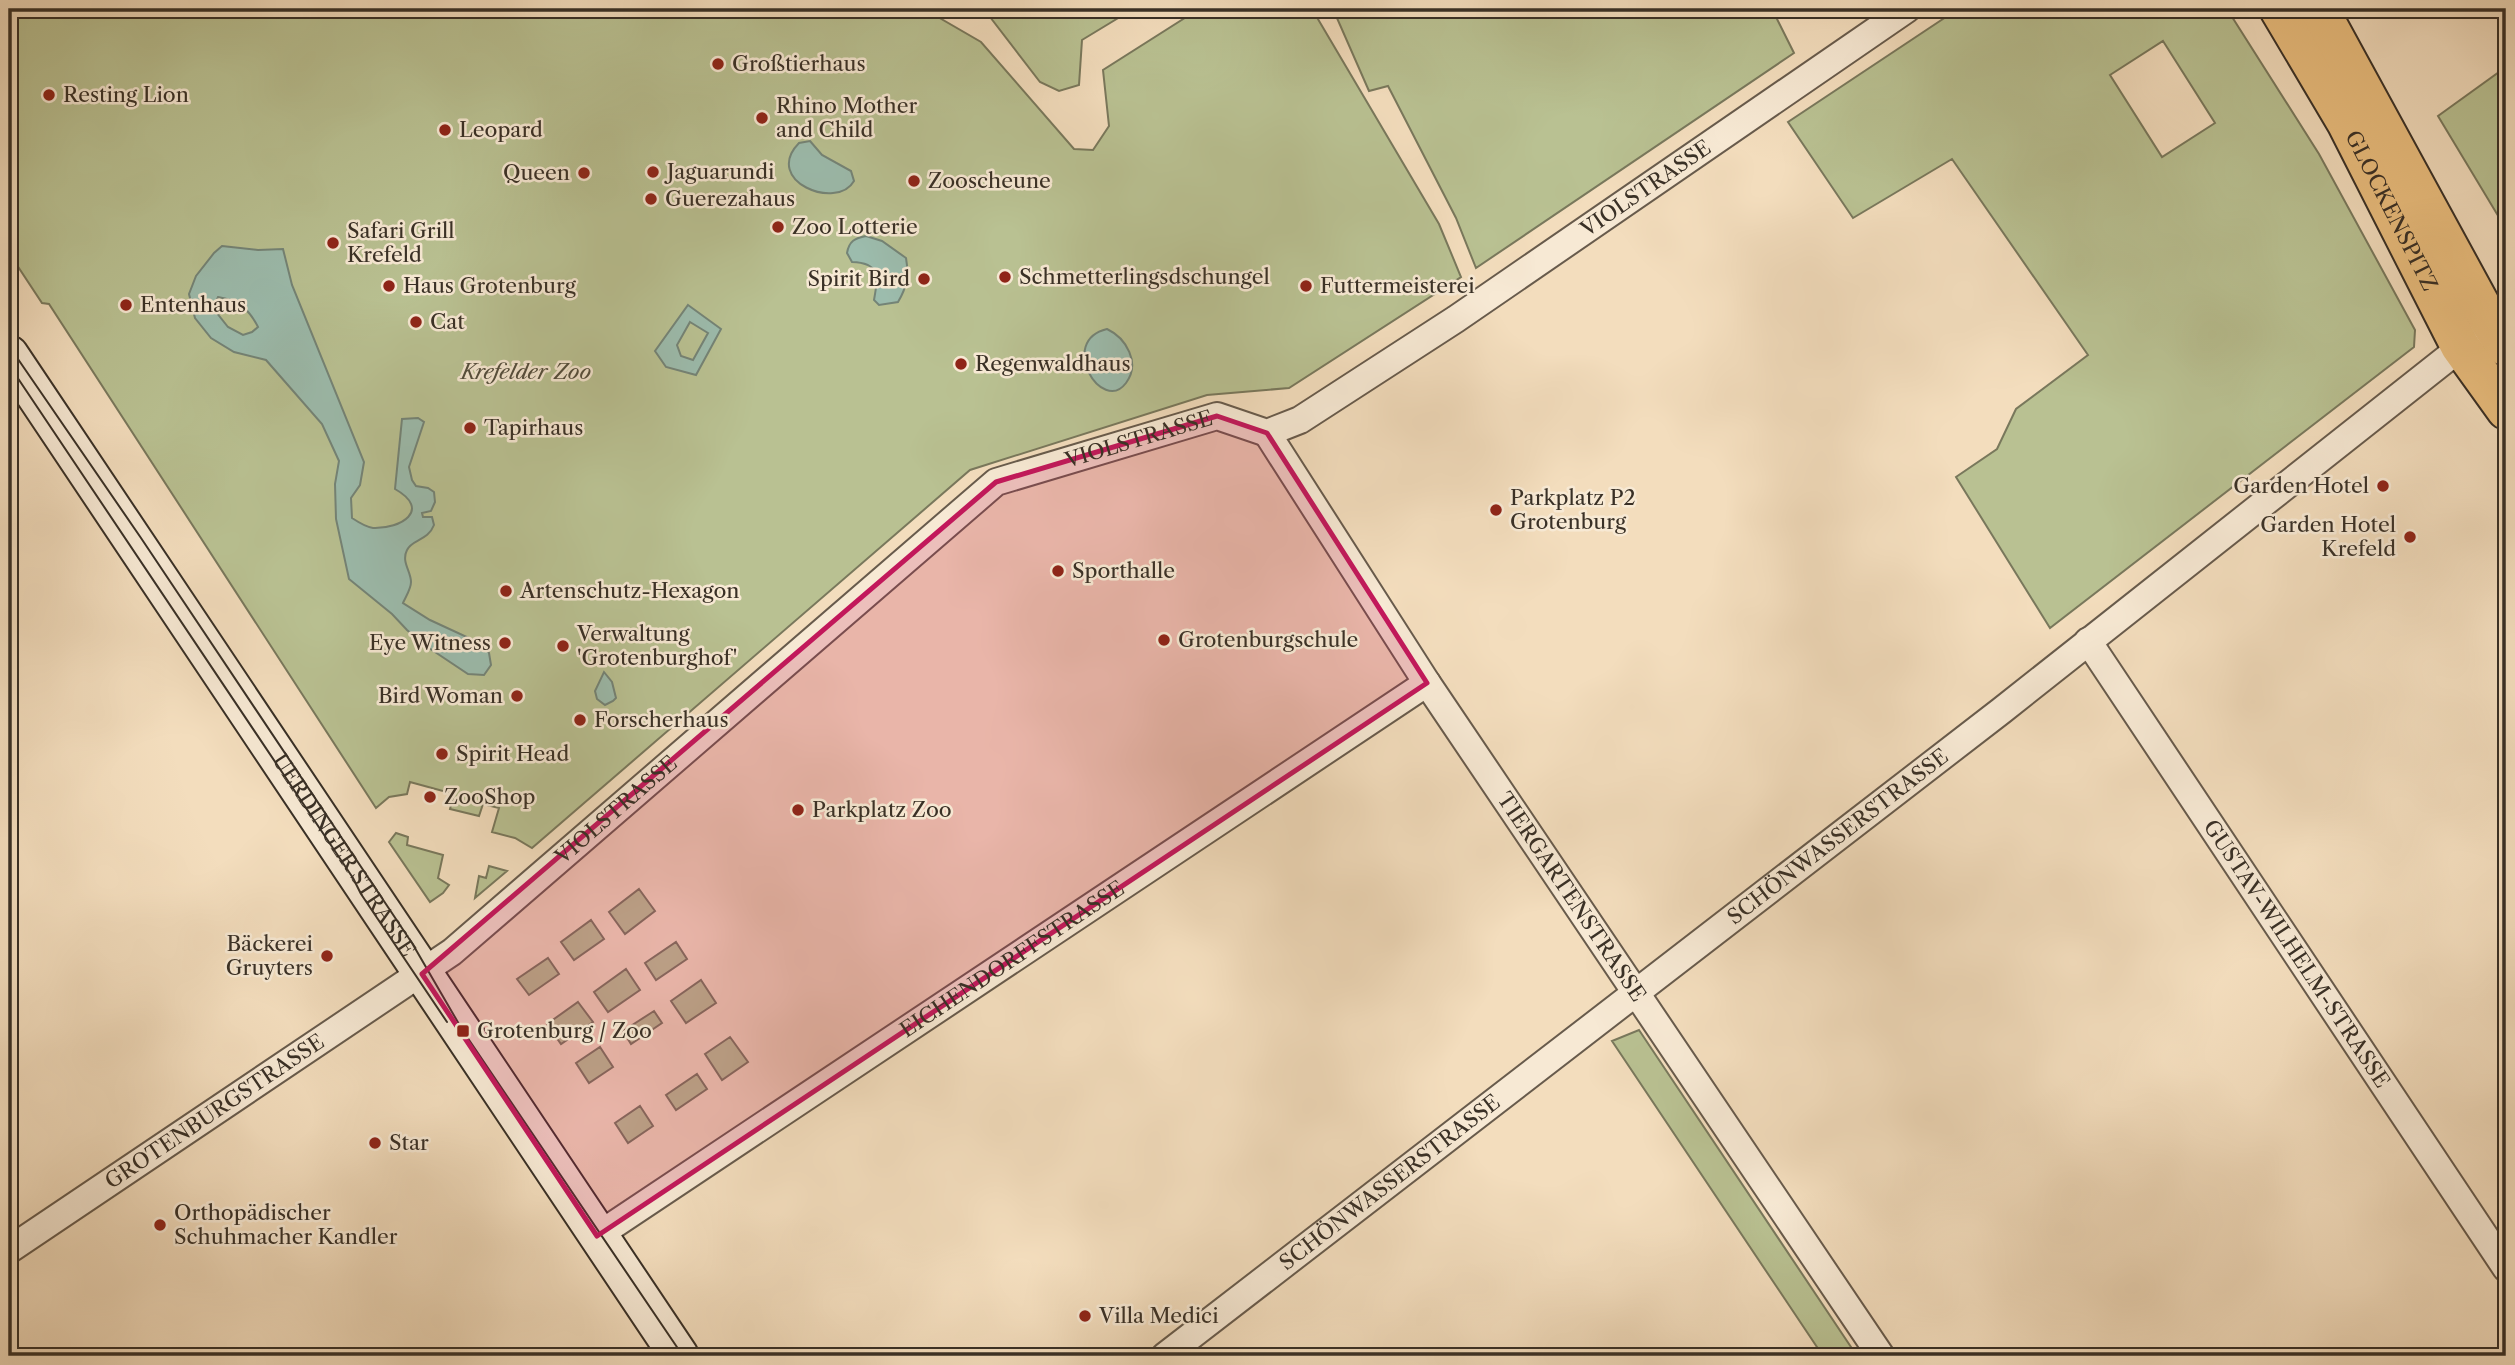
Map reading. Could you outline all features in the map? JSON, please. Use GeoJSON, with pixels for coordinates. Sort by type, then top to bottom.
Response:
{"type":"FeatureCollection","features":[{"type":"Feature","properties":{"kind":"main road","name":"GLOCKENSPITZ"},"geometry":{"type":"LineString","coordinates":[[2279,9],[2346,122],[2460,346],[2506,410]]}},
{"type":"Feature","properties":{"kind":"main road","name":"GLOCKENSPITZ"},"geometry":{"type":"LineString","coordinates":[[2319,9],[2501,328]]}},
{"type":"Feature","properties":{"kind":"main road","name":"UERDINGER STRASSE"},"geometry":{"type":"LineString","coordinates":[[9,355],[679,1356]]}},
{"type":"Feature","properties":{"kind":"street","name":"VIOLSTRASSE"},"geometry":{"type":"LineString","coordinates":[[422,974],[527,889],[996,482],[1217,416],[1267,433],[1300,421],[1457,318],[1907,9]]}},
{"type":"Feature","properties":{"kind":"street","name":"SCHÖNWASSERSTRASSE"},"geometry":{"type":"LineString","coordinates":[[1166,1356],[1981,727],[2460,346],[2501,328]]}},
{"type":"Feature","properties":{"kind":"street","name":"TIERGARTENSTRASSE"},"geometry":{"type":"LineString","coordinates":[[1267,433],[1427,683],[1881,1356]]}},
{"type":"Feature","properties":{"kind":"street","name":"GUSTAV-WILHELM-STRASSE"},"geometry":{"type":"LineString","coordinates":[[2088,641],[2506,1268]]}},
{"type":"Feature","properties":{"kind":"street","name":"EICHENDORFFSTRASSE"},"geometry":{"type":"LineString","coordinates":[[597,1236],[1427,683]]}},
{"type":"Feature","properties":{"kind":"street","name":"GROTENBURGSTRASSE"},"geometry":{"type":"LineString","coordinates":[[9,1250],[292,1058],[422,974]]}},
{"type":"Feature","properties":{"kind":"highlighted area"},"geometry":{"type":"Polygon","coordinates":[[[1217,416],[1267,433],[1427,683],[597,1236],[422,974],[996,482],[1217,416]]]}},
{"type":"Feature","properties":{"kind":"green space","name":"Krefelder Zoo"},"geometry":{"type":"Polygon","coordinates":[[[9,9],[924,9],[981,42],[1074,149],[1093,150],[1109,126],[1103,70],[1199,9],[1312,9],[1439,224],[1461,277],[1289,388],[1207,395],[970,470],[532,848],[515,838],[492,832],[499,808],[483,804],[479,816],[450,809],[454,794],[410,782],[407,794],[389,797],[376,808],[49,304],[42,303],[9,253],[9,9]]]}},
{"type":"Feature","properties":{"kind":"green space"},"geometry":{"type":"Polygon","coordinates":[[[975,9],[1133,9],[1082,40],[1079,85],[1059,91],[1040,82],[990,17],[975,9]]]}},
{"type":"Feature","properties":{"kind":"green space"},"geometry":{"type":"Polygon","coordinates":[[[1333,9],[1772,9],[1794,53],[1476,268],[1456,218],[1388,86],[1369,91],[1333,9]]]}},
{"type":"Feature","properties":{"kind":"green space"},"geometry":{"type":"Polygon","coordinates":[[[1958,9],[2227,9],[2319,154],[2415,330],[2414,347],[2050,628],[1956,477],[1997,449],[2016,409],[2088,355],[1952,159],[1853,218],[1788,122],[1958,9]],[[2163,41],[2110,75],[2162,157],[2215,123],[2163,41]]]}},
{"type":"Feature","properties":{"kind":"green space"},"geometry":{"type":"Polygon","coordinates":[[[2506,67],[2506,229],[2438,116],[2506,67]]]}},
{"type":"Feature","properties":{"kind":"green space"},"geometry":{"type":"Polygon","coordinates":[[[396,833],[408,837],[407,845],[443,855],[438,878],[449,885],[430,902],[389,842],[396,833]]]}},
{"type":"Feature","properties":{"kind":"green space"},"geometry":{"type":"Polygon","coordinates":[[[489,866],[507,871],[475,898],[479,876],[486,878],[489,866]]]}},
{"type":"Feature","properties":{"kind":"green space"},"geometry":{"type":"Polygon","coordinates":[[[639,889],[655,911],[625,934],[609,912],[639,889]]]}},
{"type":"Feature","properties":{"kind":"green space"},"geometry":{"type":"Polygon","coordinates":[[[591,920],[604,939],[574,960],[561,942],[591,920]]]}},
{"type":"Feature","properties":{"kind":"green space"},"geometry":{"type":"Polygon","coordinates":[[[676,942],[687,959],[656,980],[645,963],[676,942]]]}},
{"type":"Feature","properties":{"kind":"green space"},"geometry":{"type":"Polygon","coordinates":[[[548,958],[559,974],[529,995],[517,979],[548,958]]]}},
{"type":"Feature","properties":{"kind":"green space"},"geometry":{"type":"Polygon","coordinates":[[[626,969],[640,990],[608,1012],[594,992],[626,969]]]}},
{"type":"Feature","properties":{"kind":"green space"},"geometry":{"type":"Polygon","coordinates":[[[701,980],[716,1003],[686,1023],[671,1001],[701,980]]]}},
{"type":"Feature","properties":{"kind":"green space"},"geometry":{"type":"Polygon","coordinates":[[[578,1002],[593,1022],[561,1044],[547,1024],[578,1002]]]}},
{"type":"Feature","properties":{"kind":"green space"},"geometry":{"type":"Polygon","coordinates":[[[654,1011],[662,1023],[631,1044],[623,1031],[654,1011]]]}},
{"type":"Feature","properties":{"kind":"green space"},"geometry":{"type":"Polygon","coordinates":[[[1639,1030],[1857,1356],[1823,1356],[1612,1041],[1639,1030]]]}},
{"type":"Feature","properties":{"kind":"green space"},"geometry":{"type":"Polygon","coordinates":[[[730,1037],[748,1062],[722,1080],[705,1054],[730,1037]]]}},
{"type":"Feature","properties":{"kind":"green space"},"geometry":{"type":"Polygon","coordinates":[[[600,1047],[613,1067],[589,1083],[576,1063],[600,1047]]]}},
{"type":"Feature","properties":{"kind":"green space"},"geometry":{"type":"Polygon","coordinates":[[[697,1074],[707,1089],[676,1110],[666,1095],[697,1074]]]}},
{"type":"Feature","properties":{"kind":"green space"},"geometry":{"type":"Polygon","coordinates":[[[640,1106],[653,1126],[628,1143],[615,1123],[640,1106]]]}},
{"type":"Feature","properties":{"kind":"shaded area"},"geometry":{"type":"Polygon","coordinates":[[[810,141],[822,155],[851,171],[854,181],[845,190],[819,192],[806,188],[796,180],[790,169],[790,157],[799,143],[810,141]]]}},
{"type":"Feature","properties":{"kind":"shaded area"},"geometry":{"type":"Polygon","coordinates":[[[866,236],[882,241],[906,258],[906,281],[898,302],[879,305],[874,300],[876,278],[873,268],[852,262],[847,253],[853,241],[866,236]]]}},
{"type":"Feature","properties":{"kind":"shaded area"},"geometry":{"type":"Polygon","coordinates":[[[222,246],[258,250],[283,249],[292,285],[364,462],[360,485],[351,498],[352,518],[373,528],[393,525],[408,517],[412,511],[411,504],[395,489],[402,419],[418,418],[424,422],[409,467],[416,486],[434,492],[435,502],[431,511],[422,513],[423,517],[432,517],[434,525],[428,534],[409,546],[405,554],[411,582],[403,603],[430,620],[482,644],[489,653],[491,665],[484,675],[468,674],[426,646],[349,579],[336,519],[335,484],[339,461],[322,424],[266,360],[234,352],[211,338],[195,318],[189,294],[196,276],[222,246]],[[218,297],[213,308],[228,327],[243,335],[258,327],[242,306],[218,297]]]}},
{"type":"Feature","properties":{"kind":"shaded area"},"geometry":{"type":"Polygon","coordinates":[[[688,305],[721,329],[696,375],[666,367],[655,351],[688,305]],[[690,322],[677,345],[681,356],[693,360],[708,333],[690,322]]]}},
{"type":"Feature","properties":{"kind":"shaded area"},"geometry":{"type":"Polygon","coordinates":[[[1107,329],[1120,338],[1132,359],[1126,383],[1116,390],[1106,390],[1096,383],[1085,360],[1086,347],[1092,336],[1107,329]]]}},
{"type":"Feature","properties":{"kind":"shaded area"},"geometry":{"type":"Polygon","coordinates":[[[604,672],[612,682],[616,698],[605,705],[597,699],[595,691],[604,672]]]}},
{"type":"Feature","properties":{"kind":"tram line"},"geometry":{"type":"LineString","coordinates":[[9,346],[412,943],[463,1031],[683,1356]]}},
{"type":"Feature","properties":{"kind":"tram line"},"geometry":{"type":"LineString","coordinates":[[9,365],[447,1022]]}},
{"type":"Feature","properties":{"kind":"place","name":"Großtierhaus"},"geometry":{"type":"Point","coordinates":[718,64]}},
{"type":"Feature","properties":{"kind":"place","name":"Resting Lion"},"geometry":{"type":"Point","coordinates":[49,95]}},
{"type":"Feature","properties":{"kind":"place","name":"Rhino Mother and Child"},"geometry":{"type":"Point","coordinates":[762,118]}},
{"type":"Feature","properties":{"kind":"place","name":"Leopard"},"geometry":{"type":"Point","coordinates":[445,130]}},
{"type":"Feature","properties":{"kind":"place","name":"Jaguarundi"},"geometry":{"type":"Point","coordinates":[653,172]}},
{"type":"Feature","properties":{"kind":"place","name":"Queen"},"geometry":{"type":"Point","coordinates":[584,173]}},
{"type":"Feature","properties":{"kind":"place","name":"Zooscheune"},"geometry":{"type":"Point","coordinates":[914,181]}},
{"type":"Feature","properties":{"kind":"place","name":"Guerezahaus"},"geometry":{"type":"Point","coordinates":[651,199]}},
{"type":"Feature","properties":{"kind":"place","name":"Zoo Lotterie"},"geometry":{"type":"Point","coordinates":[778,227]}},
{"type":"Feature","properties":{"kind":"place","name":"Safari Grill Krefeld"},"geometry":{"type":"Point","coordinates":[333,243]}},
{"type":"Feature","properties":{"kind":"place","name":"Schmetterlingsdschungel"},"geometry":{"type":"Point","coordinates":[1005,277]}},
{"type":"Feature","properties":{"kind":"place","name":"Spirit Bird"},"geometry":{"type":"Point","coordinates":[924,279]}},
{"type":"Feature","properties":{"kind":"place","name":"Haus Grotenburg"},"geometry":{"type":"Point","coordinates":[389,286]}},
{"type":"Feature","properties":{"kind":"place","name":"Futtermeisterei"},"geometry":{"type":"Point","coordinates":[1306,286]}},
{"type":"Feature","properties":{"kind":"place","name":"Entenhaus"},"geometry":{"type":"Point","coordinates":[126,305]}},
{"type":"Feature","properties":{"kind":"place","name":"Cat"},"geometry":{"type":"Point","coordinates":[416,322]}},
{"type":"Feature","properties":{"kind":"place","name":"Regenwaldhaus"},"geometry":{"type":"Point","coordinates":[961,364]}},
{"type":"Feature","properties":{"kind":"place","name":"Tapirhaus"},"geometry":{"type":"Point","coordinates":[470,428]}},
{"type":"Feature","properties":{"kind":"place","name":"Garden Hotel"},"geometry":{"type":"Point","coordinates":[2383,486]}},
{"type":"Feature","properties":{"kind":"place","name":"Parkplatz P2 Grotenburg"},"geometry":{"type":"Point","coordinates":[1496,510]}},
{"type":"Feature","properties":{"kind":"place","name":"Garden Hotel Krefeld"},"geometry":{"type":"Point","coordinates":[2410,537]}},
{"type":"Feature","properties":{"kind":"place","name":"Sporthalle"},"geometry":{"type":"Point","coordinates":[1058,571]}},
{"type":"Feature","properties":{"kind":"place","name":"Artenschutz-Hexagon"},"geometry":{"type":"Point","coordinates":[506,591]}},
{"type":"Feature","properties":{"kind":"place","name":"Grotenburgschule"},"geometry":{"type":"Point","coordinates":[1164,640]}},
{"type":"Feature","properties":{"kind":"place","name":"Eye Witness"},"geometry":{"type":"Point","coordinates":[505,643]}},
{"type":"Feature","properties":{"kind":"place","name":"Verwaltung 'Grotenburghof'"},"geometry":{"type":"Point","coordinates":[563,646]}},
{"type":"Feature","properties":{"kind":"place","name":"Bird Woman"},"geometry":{"type":"Point","coordinates":[517,696]}},
{"type":"Feature","properties":{"kind":"place","name":"Forscherhaus"},"geometry":{"type":"Point","coordinates":[580,720]}},
{"type":"Feature","properties":{"kind":"place","name":"Spirit Head"},"geometry":{"type":"Point","coordinates":[442,754]}},
{"type":"Feature","properties":{"kind":"place","name":"ZooShop"},"geometry":{"type":"Point","coordinates":[430,797]}},
{"type":"Feature","properties":{"kind":"place","name":"Parkplatz Zoo"},"geometry":{"type":"Point","coordinates":[798,810]}},
{"type":"Feature","properties":{"kind":"place","name":"Bäckerei Gruyters"},"geometry":{"type":"Point","coordinates":[327,956]}},
{"type":"Feature","properties":{"kind":"place","name":"Grotenburg / Zoo"},"geometry":{"type":"Point","coordinates":[463,1031]}},
{"type":"Feature","properties":{"kind":"place","name":"Star"},"geometry":{"type":"Point","coordinates":[375,1143]}},
{"type":"Feature","properties":{"kind":"place","name":"Orthopädischer Schuhmacher Kandler"},"geometry":{"type":"Point","coordinates":[160,1225]}},
{"type":"Feature","properties":{"kind":"place","name":"Villa Medici"},"geometry":{"type":"Point","coordinates":[1085,1316]}}]}
